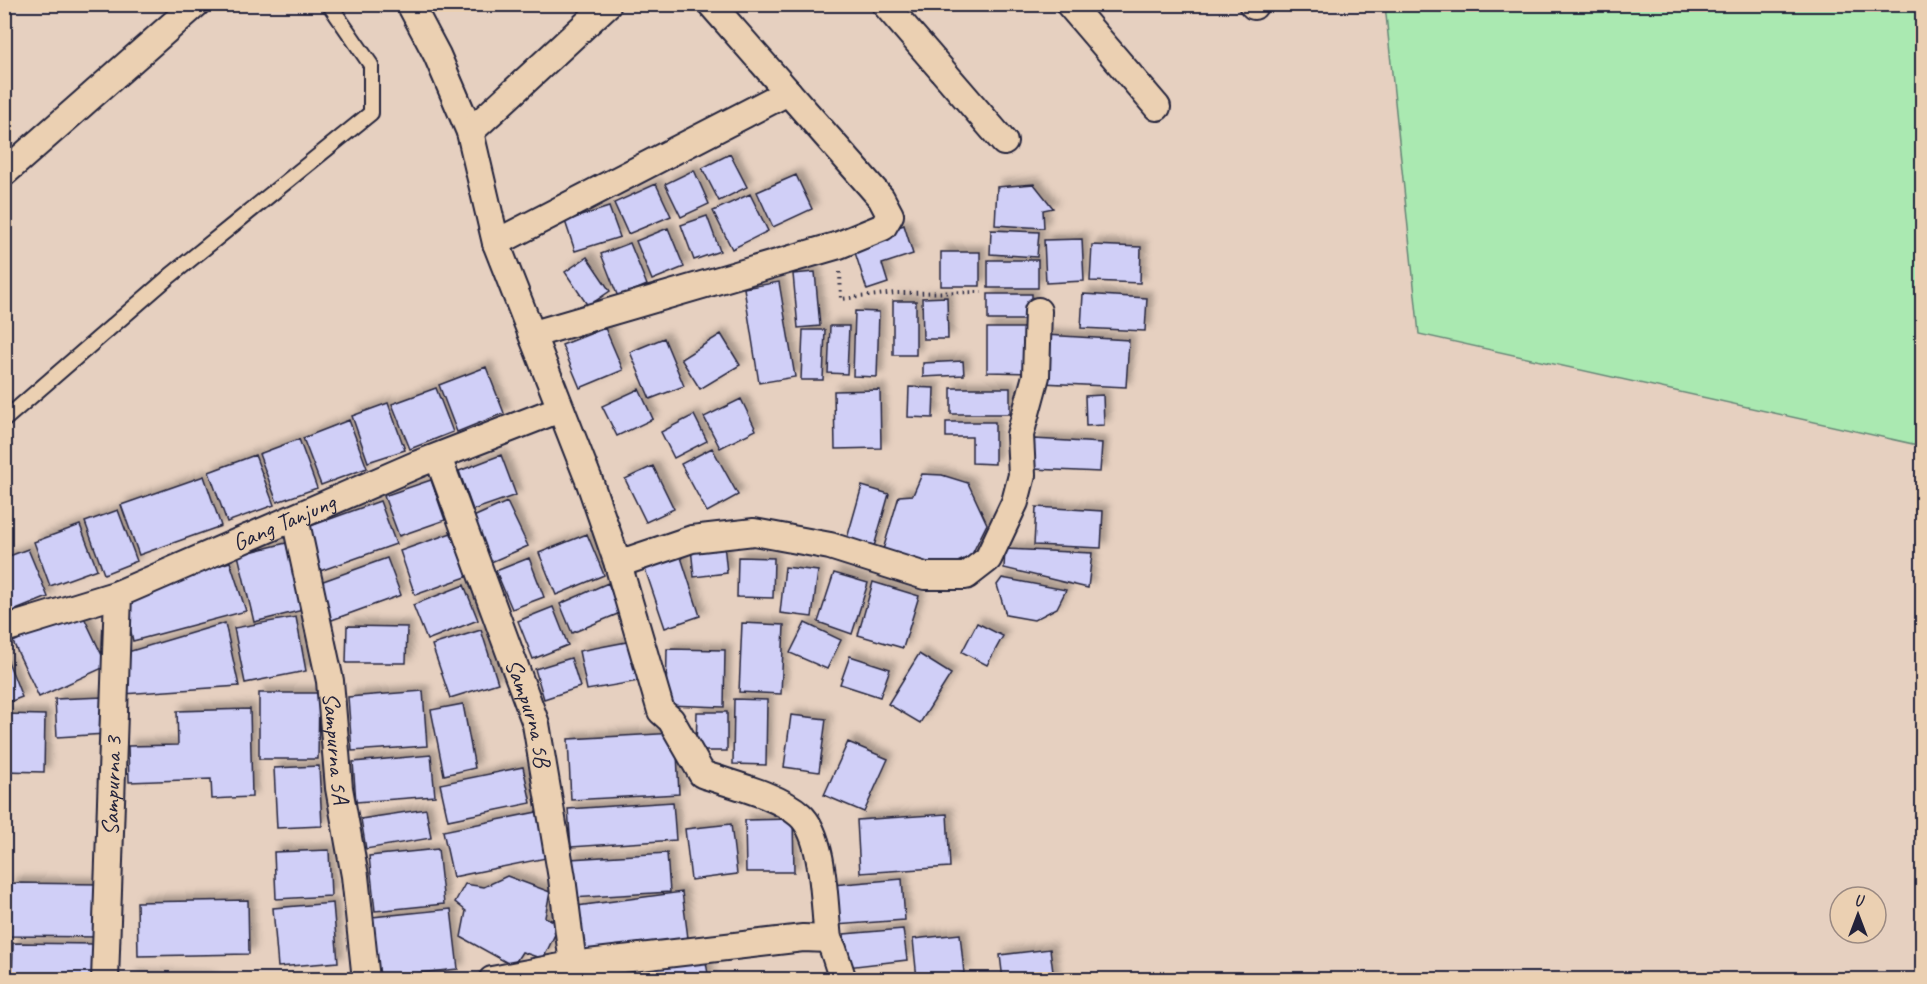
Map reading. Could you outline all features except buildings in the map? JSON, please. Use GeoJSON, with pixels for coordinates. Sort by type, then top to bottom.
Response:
{"type":"FeatureCollection","features":[{"type":"Feature","properties":{"kind":"street"},"geometry":{"type":"LineString","coordinates":[[4,172],[196,4]]}},
{"type":"Feature","properties":{"kind":"street"},"geometry":{"type":"LineString","coordinates":[[410,4],[436,55],[470,132],[496,243],[534,334],[560,409],[590,483],[618,564],[661,711],[671,720],[702,774],[782,804],[801,815],[811,831],[817,850],[828,939],[843,980]]}},
{"type":"Feature","properties":{"kind":"street"},"geometry":{"type":"LineString","coordinates":[[470,132],[608,4]]}},
{"type":"Feature","properties":{"kind":"street"},"geometry":{"type":"LineString","coordinates":[[534,334],[839,244],[883,227],[890,215],[880,198],[711,4]]}},
{"type":"Feature","properties":{"kind":"street"},"geometry":{"type":"LineString","coordinates":[[885,4],[1004,142]]}},
{"type":"Feature","properties":{"kind":"street"},"geometry":{"type":"LineString","coordinates":[[1069,4],[1157,107]]}},
{"type":"Feature","properties":{"kind":"street"},"geometry":{"type":"LineString","coordinates":[[496,243],[788,92]]}},
{"type":"Feature","properties":{"kind":"street"},"geometry":{"type":"LineString","coordinates":[[618,564],[692,539],[754,532],[830,546],[925,576],[966,576],[988,560],[1015,502],[1022,476],[1020,435],[1036,376],[1038,311]]}},
{"type":"Feature","properties":{"kind":"street","name":"Gang Tanjung"},"geometry":{"type":"LineString","coordinates":[[4,629],[118,594],[438,457],[560,409]]}},
{"type":"Feature","properties":{"kind":"street","name":"Sampurna 5B"},"geometry":{"type":"LineString","coordinates":[[438,457],[536,724],[562,878],[573,972]]}},
{"type":"Feature","properties":{"kind":"street","name":"Sampurna 5A"},"geometry":{"type":"LineString","coordinates":[[295,518],[330,681],[339,788],[355,876],[366,980]]}},
{"type":"Feature","properties":{"kind":"street","name":"Sampurna 3"},"geometry":{"type":"LineString","coordinates":[[105,980],[118,594]]}},
{"type":"Feature","properties":{"kind":"street"},"geometry":{"type":"LineString","coordinates":[[492,980],[573,972],[803,938],[828,939]]}},
{"type":"Feature","properties":{"kind":"lane"},"geometry":{"type":"LineString","coordinates":[[4,420],[170,276],[371,113],[371,65],[329,4]]}},
{"type":"Feature","properties":{"kind":"path"},"geometry":{"type":"LineString","coordinates":[[839,244],[841,299],[896,293],[982,292]]}},
{"type":"Feature","properties":{"kind":"green space"},"geometry":{"type":"Polygon","coordinates":[[[1385,5],[1922,5],[1922,446],[1419,334],[1385,5]]]}}]}
